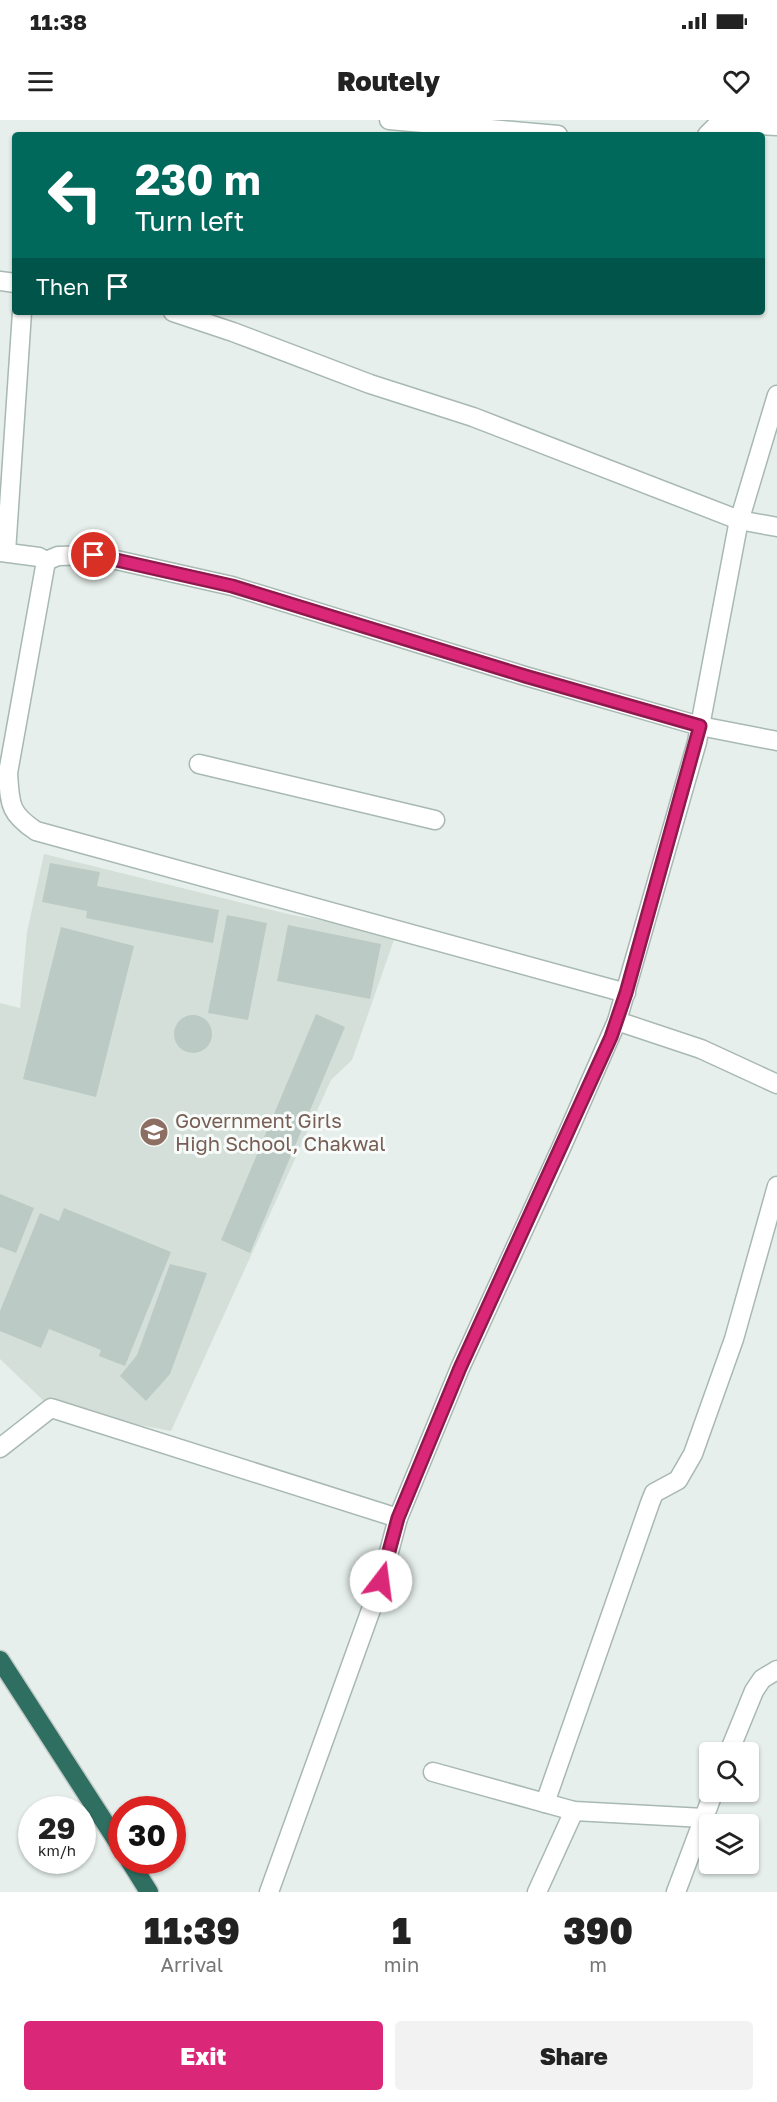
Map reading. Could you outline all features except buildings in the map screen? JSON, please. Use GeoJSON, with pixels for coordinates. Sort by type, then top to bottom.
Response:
{"type":"FeatureCollection","features":[{"type":"Feature","properties":{"kind":"highway"},"geometry":{"type":"LineString","coordinates":[[0,1660],[108,1827]]}},
{"type":"Feature","properties":{"kind":"highway"},"geometry":{"type":"LineString","coordinates":[[138,1874],[149,1892]]}},
{"type":"Feature","properties":{"kind":"street"},"geometry":{"type":"LineString","coordinates":[[389,120],[524,132]]}},
{"type":"Feature","properties":{"kind":"street"},"geometry":{"type":"LineString","coordinates":[[708,132],[719,123],[777,126]]}},
{"type":"Feature","properties":{"kind":"street"},"geometry":{"type":"LineString","coordinates":[[22,315],[3,552],[39,557],[46,561]]}},
{"type":"Feature","properties":{"kind":"street"},"geometry":{"type":"LineString","coordinates":[[182,315],[370,384],[473,417],[739,520],[777,527]]}},
{"type":"Feature","properties":{"kind":"street"},"geometry":{"type":"LineString","coordinates":[[268,1892],[381,1581],[398,1518],[460,1368],[617,1021],[700,726],[739,520],[777,395]]}},
{"type":"Feature","properties":{"kind":"street"},"geometry":{"type":"LineString","coordinates":[[46,561],[58,556],[94,555],[232,586],[525,676],[700,726],[777,741]]}},
{"type":"Feature","properties":{"kind":"street"},"geometry":{"type":"LineString","coordinates":[[46,561],[8,773],[9,801],[20,821],[36,831],[626,993]]}},
{"type":"Feature","properties":{"kind":"street"},"geometry":{"type":"LineString","coordinates":[[199,765],[435,820]]}},
{"type":"Feature","properties":{"kind":"street"},"geometry":{"type":"LineString","coordinates":[[617,1021],[701,1049],[777,1084]]}},
{"type":"Feature","properties":{"kind":"street"},"geometry":{"type":"LineString","coordinates":[[545,1803],[654,1493],[678,1480],[693,1454],[734,1339],[777,1186]]}},
{"type":"Feature","properties":{"kind":"street"},"geometry":{"type":"LineString","coordinates":[[0,1448],[51,1408],[398,1518]]}},
{"type":"Feature","properties":{"kind":"street"},"geometry":{"type":"LineString","coordinates":[[733,1742],[754,1691],[762,1679],[777,1670]]}},
{"type":"Feature","properties":{"kind":"street"},"geometry":{"type":"LineString","coordinates":[[432,1772],[574,1811],[699,1818]]}},
{"type":"Feature","properties":{"kind":"street"},"geometry":{"type":"LineString","coordinates":[[537,1892],[574,1811]]}},
{"type":"Feature","properties":{"kind":"street"},"geometry":{"type":"LineString","coordinates":[[676,1892],[699,1831]]}},
{"type":"Feature","properties":{"kind":"shaded area","name":"Government Girls High School, Chakwal"},"geometry":{"type":"Polygon","coordinates":[[[44,854],[292,915],[396,934],[352,1060],[331,1080],[171,1431],[51,1408],[0,1359],[0,1003],[20,1008],[27,932],[44,854]]]}},
{"type":"Feature","properties":{"kind":"place","name":"Government Girls High School, Chakwal"},"geometry":{"type":"Point","coordinates":[154,1132]}},
{"type":"Feature","properties":{"kind":"route"},"geometry":{"type":"LineString","coordinates":[[94,555],[232,586],[525,676],[700,726],[617,1021],[460,1368],[398,1518],[381,1581]]}}]}
